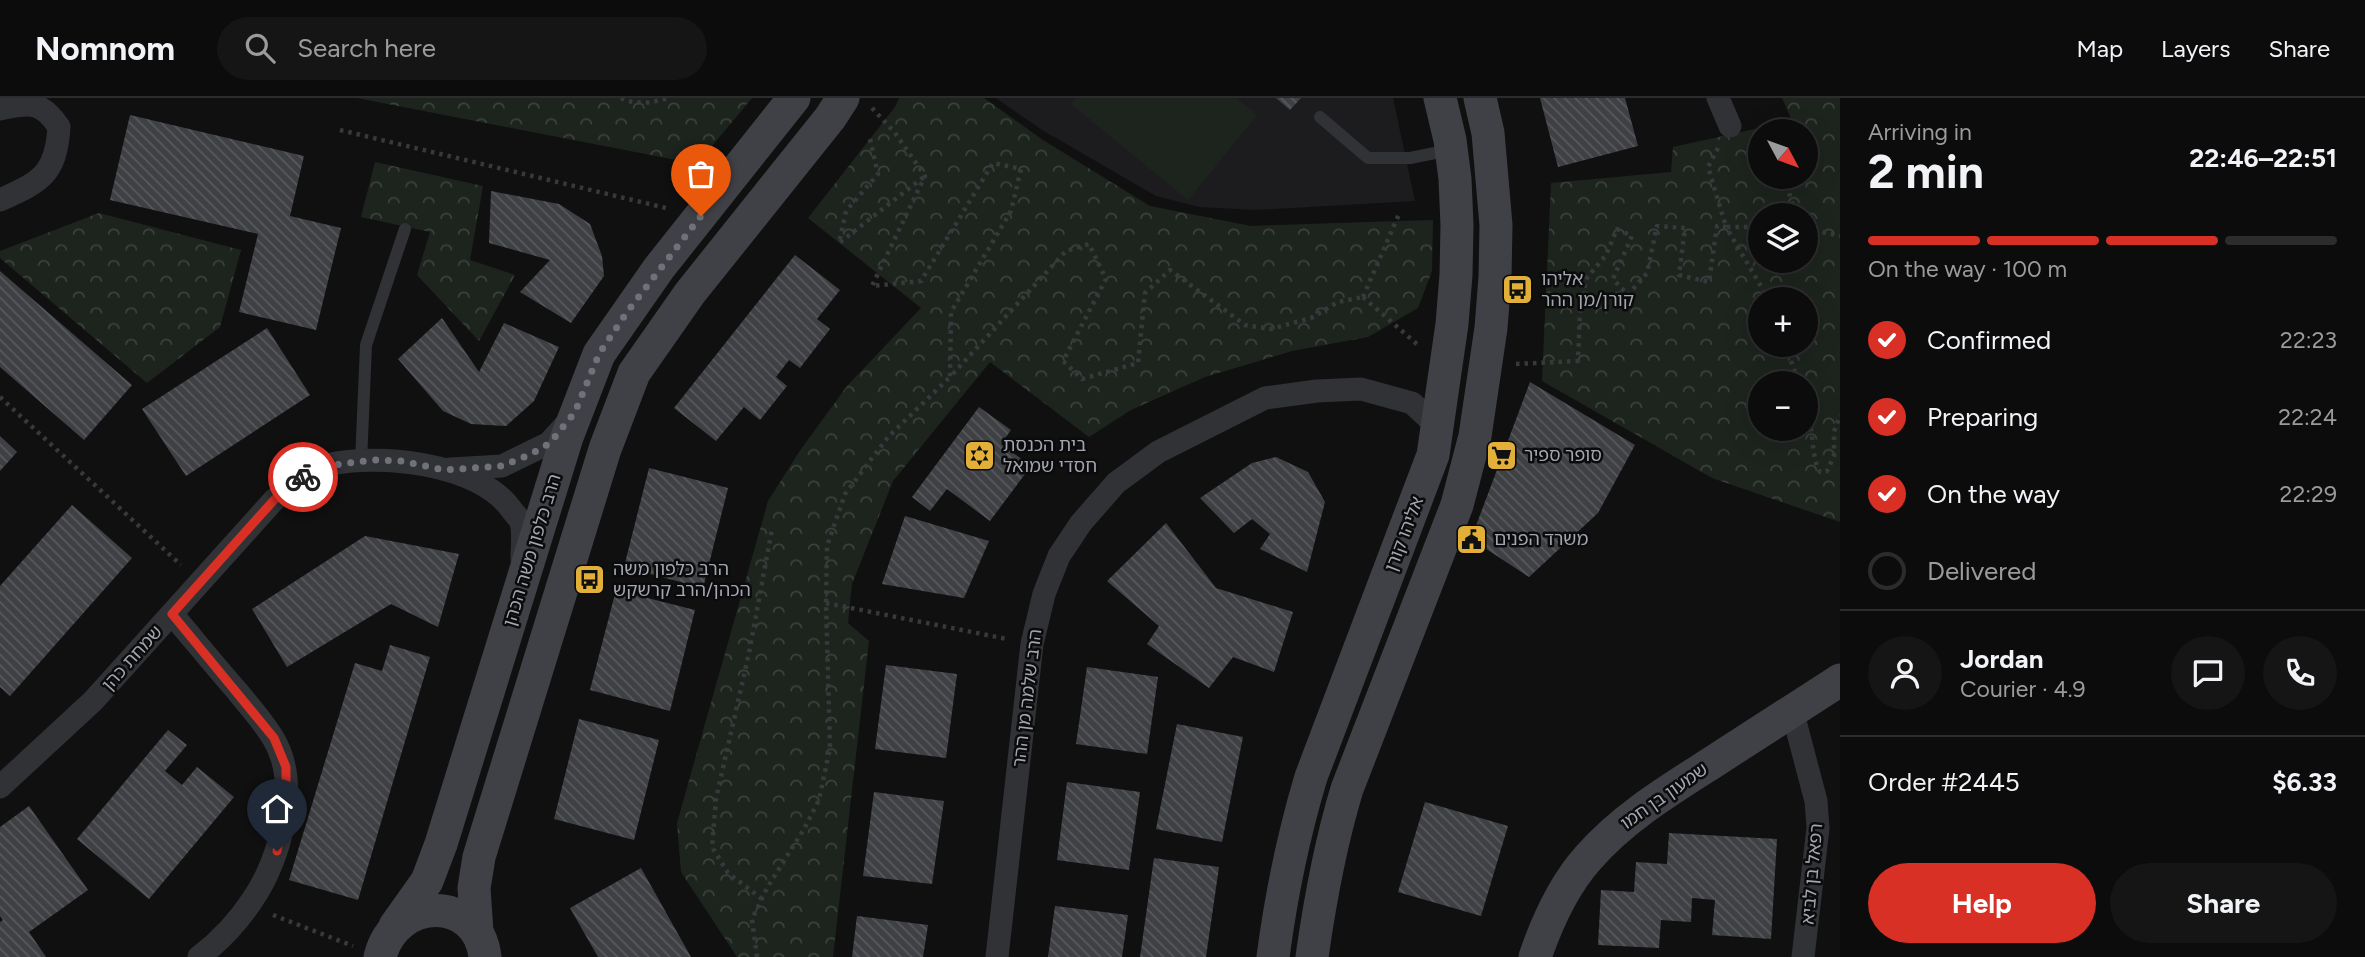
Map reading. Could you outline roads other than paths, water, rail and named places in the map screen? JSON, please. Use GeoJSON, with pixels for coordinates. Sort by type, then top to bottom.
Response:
{"type":"FeatureCollection","features":[{"type":"Feature","properties":{"kind":"street","name":"הרב כלפון משה הכהן"},"geometry":{"type":"LineString","coordinates":[[380,956],[385,940],[427,881],[441,844],[575,412],[599,354],[659,268],[794,98]]}},
{"type":"Feature","properties":{"kind":"street","name":"אליהו קורן"},"geometry":{"type":"LineString","coordinates":[[1273,957],[1287,868],[1307,790],[1328,727],[1433,455],[1452,324],[1457,225],[1451,150],[1440,98]]}},
{"type":"Feature","properties":{"kind":"street"},"geometry":{"type":"LineString","coordinates":[[1312,957],[1324,875],[1333,836],[1364,740],[1457,505],[1475,436],[1495,277],[1496,225],[1489,144],[1480,98]]}},
{"type":"Feature","properties":{"kind":"street"},"geometry":{"type":"LineString","coordinates":[[1718,98],[1730,126]]}},
{"type":"Feature","properties":{"kind":"street"},"geometry":{"type":"LineString","coordinates":[[484,949],[474,888],[479,857],[605,449],[634,373],[690,293],[830,118],[857,102]]}},
{"type":"Feature","properties":{"kind":"street"},"geometry":{"type":"LineString","coordinates":[[0,109],[23,104],[37,105],[50,114],[59,127],[54,161],[33,185],[0,200]]}},
{"type":"Feature","properties":{"kind":"street","name":"הרב שלמה מן ההר"},"geometry":{"type":"LineString","coordinates":[[997,957],[1032,644],[1044,594],[1059,555],[1081,523],[1116,483],[1158,452],[1265,398],[1317,391],[1361,389],[1412,403],[1438,428]]}},
{"type":"Feature","properties":{"kind":"street"},"geometry":{"type":"LineString","coordinates":[[444,470],[502,466],[531,454],[550,443],[575,412]]}},
{"type":"Feature","properties":{"kind":"street","name":"שמחת כהן"},"geometry":{"type":"LineString","coordinates":[[0,787],[93,701],[274,500],[299,479],[326,466],[361,462],[402,461],[444,470]]}},
{"type":"Feature","properties":{"kind":"street"},"geometry":{"type":"LineString","coordinates":[[444,470],[472,479],[503,497],[520,522],[523,577]]}},
{"type":"Feature","properties":{"kind":"street"},"geometry":{"type":"LineString","coordinates":[[172,614],[274,738],[286,767],[286,805],[277,851],[255,897],[234,925],[199,957]]}},
{"type":"Feature","properties":{"kind":"street","name":"שמעון בן חמו"},"geometry":{"type":"LineString","coordinates":[[1535,957],[1561,896],[1587,859],[1618,829],[1647,804],[1840,680]]}},
{"type":"Feature","properties":{"kind":"street","name":"רפאל בן לביא"},"geometry":{"type":"LineString","coordinates":[[1792,710],[1816,801],[1816,851],[1803,957]]}},
{"type":"Feature","properties":{"kind":"street"},"geometry":{"type":"LineString","coordinates":[[395,926],[407,916],[438,910],[466,921],[484,949]]}},
{"type":"Feature","properties":{"kind":"lane"},"geometry":{"type":"LineString","coordinates":[[1320,117],[1368,158],[1410,158],[1451,150]]}},
{"type":"Feature","properties":{"kind":"lane"},"geometry":{"type":"LineString","coordinates":[[361,462],[366,345],[405,229]]}},
{"type":"Feature","properties":{"kind":"place","name":"אליהו קורן/מן ההר"},"geometry":{"type":"Point","coordinates":[1518,289]}},
{"type":"Feature","properties":{"kind":"place","name":"בית הכנסת חסדי שמואל"},"geometry":{"type":"Point","coordinates":[980,455]}},
{"type":"Feature","properties":{"kind":"place","name":"סופר ספיר"},"geometry":{"type":"Point","coordinates":[1501,455]}},
{"type":"Feature","properties":{"kind":"place","name":"משרד הפנים"},"geometry":{"type":"Point","coordinates":[1471,539]}},
{"type":"Feature","properties":{"kind":"place","name":"הרב כלפון משה הכהן/הרב קרשקש"},"geometry":{"type":"Point","coordinates":[590,579]}}]}
